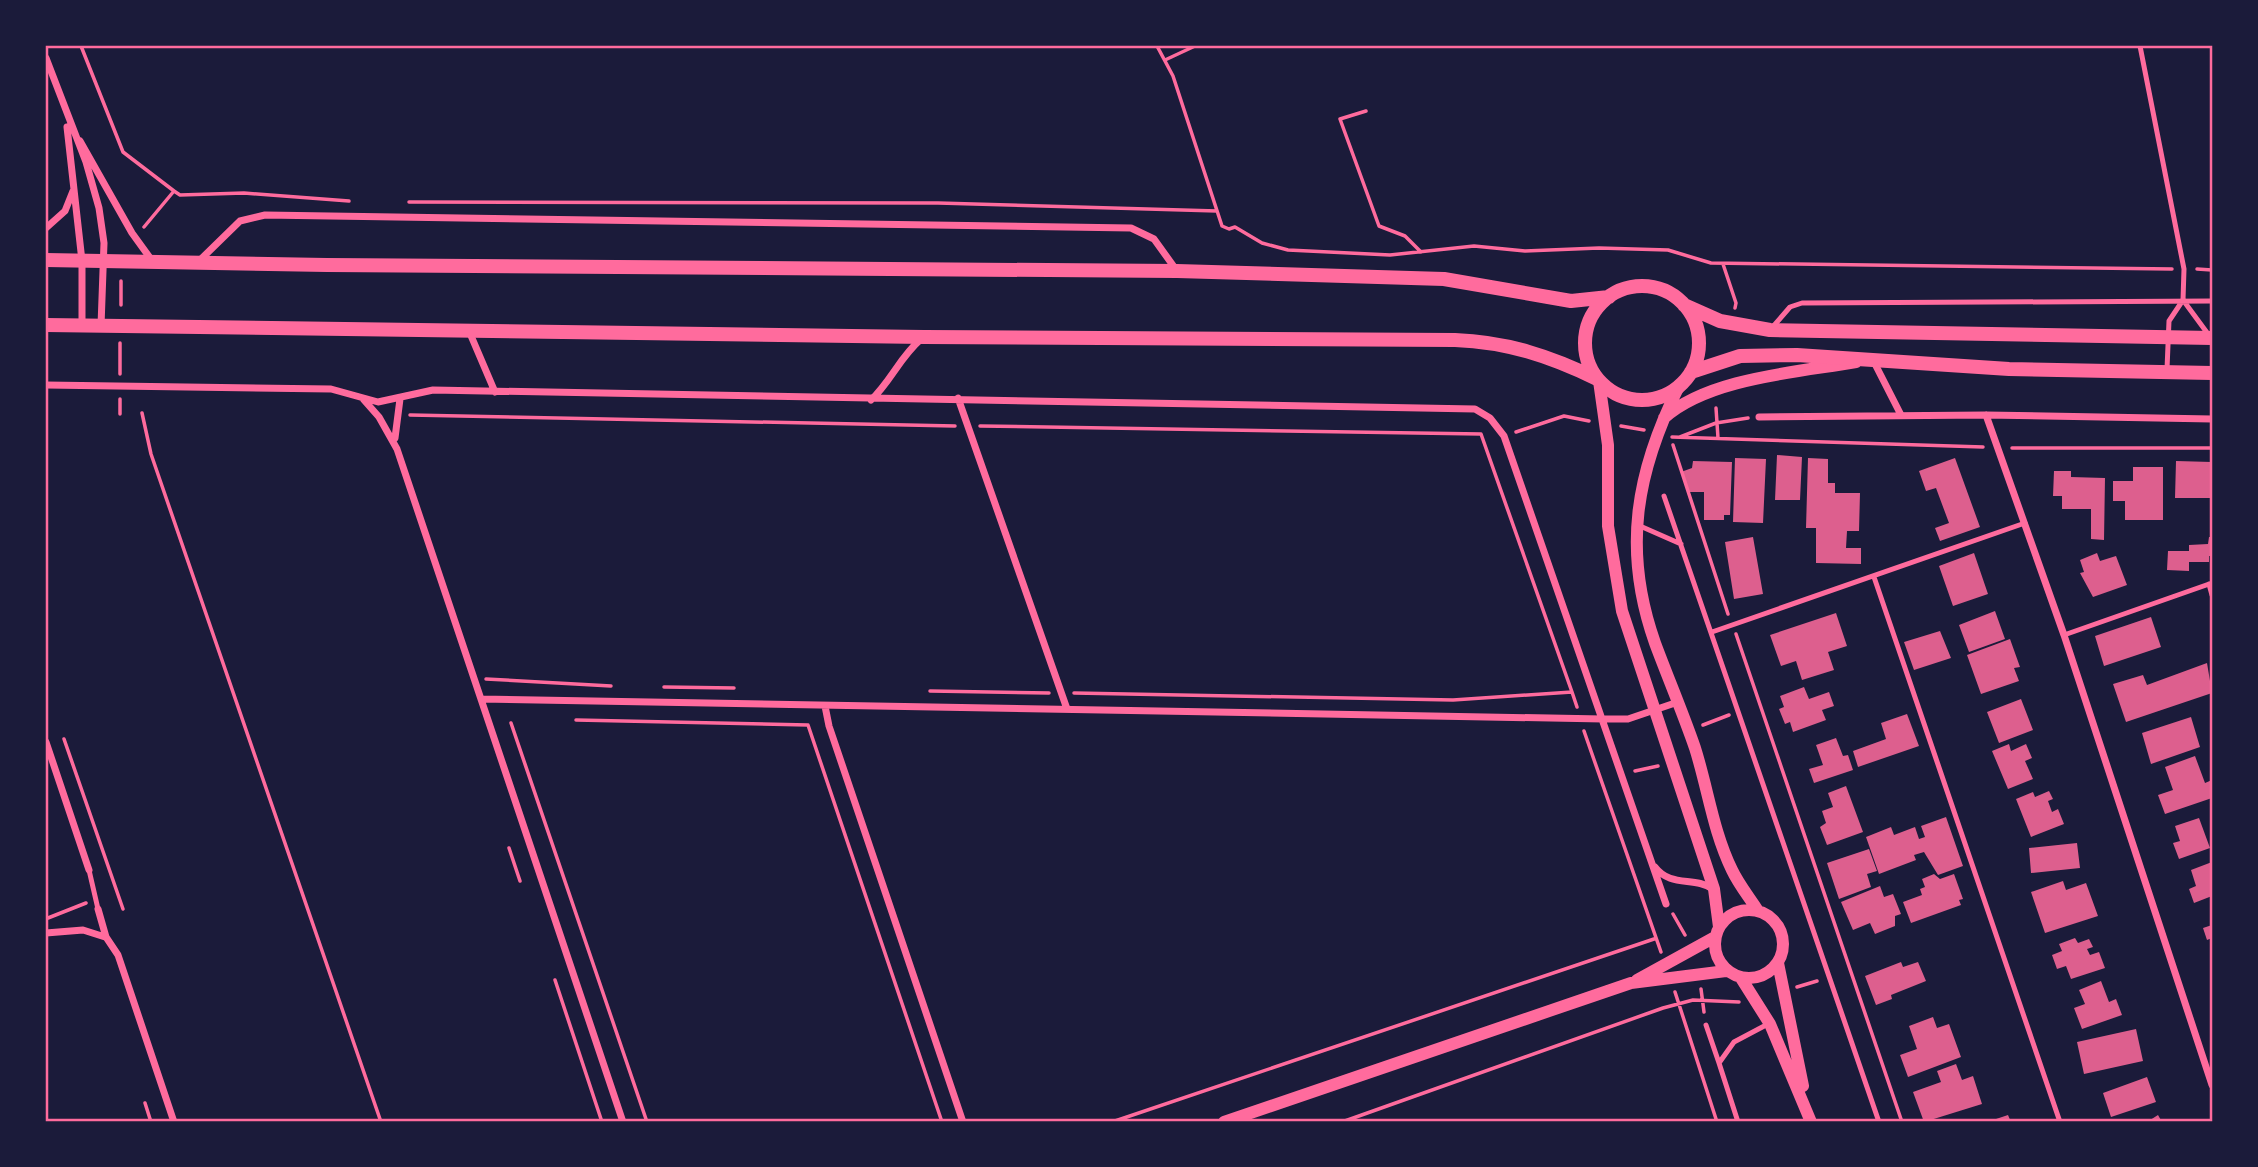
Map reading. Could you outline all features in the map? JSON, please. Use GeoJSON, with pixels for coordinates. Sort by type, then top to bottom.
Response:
{"type":"FeatureCollection","features":[{"type":"Feature","properties":{"kind":"main road"},"geometry":{"type":"LineString","coordinates":[[46,260],[1177,271],[1444,279],[1571,301],[1609,297],[1628,288],[1648,287],[1668,292],[1684,305],[1720,321],[1770,330],[2212,338]]}},
{"type":"Feature","properties":{"kind":"main road"},"geometry":{"type":"LineString","coordinates":[[1598,380],[1586,353],[1586,332],[1594,312],[1609,297]]}},
{"type":"Feature","properties":{"kind":"main road"},"geometry":{"type":"LineString","coordinates":[[46,324],[924,337],[1482,341],[1541,354],[1598,380],[1620,396],[1642,400],[1665,395],[1679,386],[1691,372],[1698,354],[1698,333],[1684,305]]}},
{"type":"Feature","properties":{"kind":"main road"},"geometry":{"type":"LineString","coordinates":[[1691,372],[1719,360],[1753,355],[2009,369],[2213,373]]}},
{"type":"Feature","properties":{"kind":"street"},"geometry":{"type":"LineString","coordinates":[[46,58],[67,119],[86,162],[97,201],[104,261],[101,326]]}},
{"type":"Feature","properties":{"kind":"street"},"geometry":{"type":"LineString","coordinates":[[67,119],[82,261],[82,325]]}},
{"type":"Feature","properties":{"kind":"street"},"geometry":{"type":"LineString","coordinates":[[67,119],[132,233],[153,263]]}},
{"type":"Feature","properties":{"kind":"street"},"geometry":{"type":"LineString","coordinates":[[46,228],[69,205],[74,173]]}},
{"type":"Feature","properties":{"kind":"street"},"geometry":{"type":"LineString","coordinates":[[197,263],[235,225],[244,219],[265,215],[1131,229],[1150,235],[1177,271]]}},
{"type":"Feature","properties":{"kind":"street"},"geometry":{"type":"LineString","coordinates":[[468,330],[495,392]]}},
{"type":"Feature","properties":{"kind":"street"},"geometry":{"type":"LineString","coordinates":[[871,400],[883,387],[904,354],[924,337]]}},
{"type":"Feature","properties":{"kind":"street"},"geometry":{"type":"LineString","coordinates":[[1659,427],[1683,405],[1732,386],[1869,361],[1901,415]]}},
{"type":"Feature","properties":{"kind":"street"},"geometry":{"type":"LineString","coordinates":[[1598,380],[1606,424],[1610,548],[1622,611],[1714,889],[1716,955],[1726,971]]}},
{"type":"Feature","properties":{"kind":"street"},"geometry":{"type":"LineString","coordinates":[[46,385],[331,389],[347,391],[363,399],[378,402],[426,391],[871,400],[958,398],[1451,406],[1475,409],[1490,418],[1504,436],[1666,904]]}},
{"type":"Feature","properties":{"kind":"street"},"geometry":{"type":"LineString","coordinates":[[1679,386],[1659,427],[1642,484],[1636,551],[1643,604],[1696,751],[1712,816],[1732,871],[1758,911],[1776,923],[1781,932],[1783,943],[1778,963],[1810,1116]]}},
{"type":"Feature","properties":{"kind":"street"},"geometry":{"type":"LineString","coordinates":[[958,398],[1067,709]]}},
{"type":"Feature","properties":{"kind":"street"},"geometry":{"type":"LineString","coordinates":[[363,399],[383,423],[397,449]]}},
{"type":"Feature","properties":{"kind":"street"},"geometry":{"type":"LineString","coordinates":[[400,399],[394,434],[397,449],[623,1122]]}},
{"type":"Feature","properties":{"kind":"street"},"geometry":{"type":"LineString","coordinates":[[1986,415],[2064,635],[2213,1085]]}},
{"type":"Feature","properties":{"kind":"street"},"geometry":{"type":"LineString","coordinates":[[1759,417],[1986,415],[2213,419]]}},
{"type":"Feature","properties":{"kind":"street"},"geometry":{"type":"LineString","coordinates":[[481,699],[1603,719],[1629,719],[1678,702]]}},
{"type":"Feature","properties":{"kind":"street"},"geometry":{"type":"LineString","coordinates":[[825,706],[829,726],[963,1122]]}},
{"type":"Feature","properties":{"kind":"street"},"geometry":{"type":"LineString","coordinates":[[46,742],[89,870]]}},
{"type":"Feature","properties":{"kind":"street"},"geometry":{"type":"LineString","coordinates":[[1650,856],[1658,872],[1669,879],[1703,883],[1714,889]]}},
{"type":"Feature","properties":{"kind":"street"},"geometry":{"type":"LineString","coordinates":[[98,909],[106,937],[118,955],[174,1122]]}},
{"type":"Feature","properties":{"kind":"street"},"geometry":{"type":"LineString","coordinates":[[1631,984],[1717,932],[1724,919],[1740,911],[1758,911]]}},
{"type":"Feature","properties":{"kind":"street"},"geometry":{"type":"LineString","coordinates":[[46,933],[83,930],[106,937]]}},
{"type":"Feature","properties":{"kind":"street"},"geometry":{"type":"LineString","coordinates":[[1224,1122],[1631,984],[1726,971],[1741,978],[1762,976],[1778,963]]}},
{"type":"Feature","properties":{"kind":"street"},"geometry":{"type":"LineString","coordinates":[[1741,978],[1770,1024],[1810,1116]]}},
{"type":"Feature","properties":{"kind":"lane"},"geometry":{"type":"LineString","coordinates":[[2140,46],[2184,269],[2183,300],[2171,317],[2167,370]]}},
{"type":"Feature","properties":{"kind":"lane"},"geometry":{"type":"LineString","coordinates":[[2183,300],[2212,338]]}},
{"type":"Feature","properties":{"kind":"lane"},"geometry":{"type":"LineString","coordinates":[[1770,330],[1790,307],[1801,303],[2213,301]]}},
{"type":"Feature","properties":{"kind":"lane"},"geometry":{"type":"LineString","coordinates":[[1664,496],[1879,1122]]}},
{"type":"Feature","properties":{"kind":"lane"},"geometry":{"type":"LineString","coordinates":[[1712,632],[2025,523]]}},
{"type":"Feature","properties":{"kind":"lane"},"geometry":{"type":"LineString","coordinates":[[1637,525],[1681,544]]}},
{"type":"Feature","properties":{"kind":"lane"},"geometry":{"type":"LineString","coordinates":[[1874,577],[2060,1122]]}},
{"type":"Feature","properties":{"kind":"lane"},"geometry":{"type":"LineString","coordinates":[[2064,635],[2211,584],[2213,595]]}},
{"type":"Feature","properties":{"kind":"lane"},"geometry":{"type":"LineString","coordinates":[[89,870],[98,909]]}},
{"type":"Feature","properties":{"kind":"lane"},"geometry":{"type":"LineString","coordinates":[[1719,1063],[1734,1042],[1770,1024]]}},
{"type":"Feature","properties":{"kind":"lane"},"geometry":{"type":"LineString","coordinates":[[1706,1026],[1738,1122]]}},
{"type":"Feature","properties":{"kind":"path"},"geometry":{"type":"LineString","coordinates":[[81,46],[123,152],[180,195],[244,194],[359,202]]}},
{"type":"Feature","properties":{"kind":"path"},"geometry":{"type":"LineString","coordinates":[[1157,46],[1165,60],[1223,226],[1235,228],[1252,239],[1277,248],[1390,255],[1474,246],[1525,251],[1599,248],[1668,250],[1701,262],[1723,264],[2213,270]]}},
{"type":"Feature","properties":{"kind":"path"},"geometry":{"type":"LineString","coordinates":[[1165,60],[1195,46]]}},
{"type":"Feature","properties":{"kind":"path"},"geometry":{"type":"LineString","coordinates":[[1366,111],[1340,118],[1379,226],[1405,236],[1421,252]]}},
{"type":"Feature","properties":{"kind":"path"},"geometry":{"type":"LineString","coordinates":[[149,224],[174,191]]}},
{"type":"Feature","properties":{"kind":"path"},"geometry":{"type":"LineString","coordinates":[[401,202],[938,203],[1217,211]]}},
{"type":"Feature","properties":{"kind":"path"},"geometry":{"type":"LineString","coordinates":[[121,281],[121,305]]}},
{"type":"Feature","properties":{"kind":"path"},"geometry":{"type":"LineString","coordinates":[[120,338],[120,379]]}},
{"type":"Feature","properties":{"kind":"path"},"geometry":{"type":"LineString","coordinates":[[120,404],[120,414]]}},
{"type":"Feature","properties":{"kind":"path"},"geometry":{"type":"LineString","coordinates":[[142,413],[151,454],[381,1122]]}},
{"type":"Feature","properties":{"kind":"path"},"geometry":{"type":"LineString","coordinates":[[397,416],[1481,434],[1572,692],[1654,939],[1112,1122]]}},
{"type":"Feature","properties":{"kind":"path"},"geometry":{"type":"LineString","coordinates":[[1504,436],[1564,416],[1606,424],[1659,427],[1670,436],[1902,1122]]}},
{"type":"Feature","properties":{"kind":"path"},"geometry":{"type":"LineString","coordinates":[[1759,417],[1716,423],[1680,437],[1998,447],[2213,448]]}},
{"type":"Feature","properties":{"kind":"path"},"geometry":{"type":"LineString","coordinates":[[473,678],[615,686]]}},
{"type":"Feature","properties":{"kind":"path"},"geometry":{"type":"LineString","coordinates":[[655,687],[736,688]]}},
{"type":"Feature","properties":{"kind":"path"},"geometry":{"type":"LineString","coordinates":[[925,691],[1453,699],[1572,692]]}},
{"type":"Feature","properties":{"kind":"path"},"geometry":{"type":"LineString","coordinates":[[576,720],[808,725],[942,1122]]}},
{"type":"Feature","properties":{"kind":"path"},"geometry":{"type":"LineString","coordinates":[[510,723],[647,1122]]}},
{"type":"Feature","properties":{"kind":"path"},"geometry":{"type":"LineString","coordinates":[[64,738],[123,909]]}},
{"type":"Feature","properties":{"kind":"path"},"geometry":{"type":"LineString","coordinates":[[509,848],[520,881]]}},
{"type":"Feature","properties":{"kind":"path"},"geometry":{"type":"LineString","coordinates":[[46,919],[117,890]]}},
{"type":"Feature","properties":{"kind":"path"},"geometry":{"type":"LineString","coordinates":[[555,980],[602,1122]]}},
{"type":"Feature","properties":{"kind":"path"},"geometry":{"type":"LineString","coordinates":[[1342,1122],[1679,1004],[1703,1001],[1745,1002]]}},
{"type":"Feature","properties":{"kind":"path"},"geometry":{"type":"LineString","coordinates":[[1679,1004],[1717,1122]]}},
{"type":"Feature","properties":{"kind":"path"},"geometry":{"type":"LineString","coordinates":[[145,1102],[151,1122]]}},
{"type":"Feature","properties":{"kind":"building"},"geometry":{"type":"Polygon","coordinates":[[[1777,455],[1802,457],[1800,500],[1775,500],[1777,455]]]}},
{"type":"Feature","properties":{"kind":"building"},"geometry":{"type":"Polygon","coordinates":[[[1735,458],[1766,459],[1763,523],[1733,522],[1735,458]]]}},
{"type":"Feature","properties":{"kind":"building"},"geometry":{"type":"Polygon","coordinates":[[[1808,458],[1828,459],[1828,483],[1835,483],[1835,493],[1860,493],[1859,531],[1847,531],[1846,548],[1861,548],[1861,564],[1816,563],[1816,528],[1806,528],[1808,458]]]}},
{"type":"Feature","properties":{"kind":"building"},"geometry":{"type":"Polygon","coordinates":[[[1955,458],[1980,527],[1940,541],[1935,528],[1949,523],[1936,488],[1926,491],[1919,471],[1955,458]]]}},
{"type":"Feature","properties":{"kind":"building"},"geometry":{"type":"Polygon","coordinates":[[[1693,461],[1732,462],[1730,515],[1724,515],[1724,520],[1704,520],[1704,492],[1688,492],[1681,472],[1692,468],[1693,461]]]}},
{"type":"Feature","properties":{"kind":"building"},"geometry":{"type":"Polygon","coordinates":[[[2176,461],[2212,462],[2212,498],[2175,498],[2176,461]]]}},
{"type":"Feature","properties":{"kind":"building"},"geometry":{"type":"Polygon","coordinates":[[[2133,467],[2163,467],[2163,520],[2125,520],[2125,501],[2113,501],[2113,481],[2133,481],[2133,467]]]}},
{"type":"Feature","properties":{"kind":"building"},"geometry":{"type":"Polygon","coordinates":[[[2054,471],[2071,471],[2071,477],[2105,478],[2104,540],[2091,539],[2091,509],[2062,509],[2062,496],[2053,496],[2054,471]]]}},
{"type":"Feature","properties":{"kind":"building"},"geometry":{"type":"Polygon","coordinates":[[[1753,537],[1763,594],[1734,599],[1725,542],[1753,537]]]}},
{"type":"Feature","properties":{"kind":"building"},"geometry":{"type":"Polygon","coordinates":[[[2209,537],[2212,537],[2212,556],[2209,556],[2209,562],[2189,562],[2189,571],[2167,570],[2168,551],[2189,551],[2189,545],[2208,544],[2209,537]]]}},
{"type":"Feature","properties":{"kind":"building"},"geometry":{"type":"Polygon","coordinates":[[[1974,553],[1988,594],[1953,606],[1939,566],[1974,553]]]}},
{"type":"Feature","properties":{"kind":"building"},"geometry":{"type":"Polygon","coordinates":[[[2097,553],[2100,561],[2116,556],[2127,585],[2093,597],[2080,573],[2084,572],[2080,560],[2097,553]]]}},
{"type":"Feature","properties":{"kind":"building"},"geometry":{"type":"Polygon","coordinates":[[[1995,611],[2005,639],[1969,652],[1959,625],[1995,611]]]}},
{"type":"Feature","properties":{"kind":"building"},"geometry":{"type":"Polygon","coordinates":[[[1836,613],[1847,646],[1828,652],[1834,670],[1802,680],[1796,661],[1781,666],[1770,635],[1836,613]]]}},
{"type":"Feature","properties":{"kind":"building"},"geometry":{"type":"Polygon","coordinates":[[[2151,617],[2161,647],[2104,666],[2095,636],[2151,617]]]}},
{"type":"Feature","properties":{"kind":"building"},"geometry":{"type":"Polygon","coordinates":[[[1940,631],[1951,658],[1914,670],[1904,642],[1940,631]]]}},
{"type":"Feature","properties":{"kind":"building"},"geometry":{"type":"Polygon","coordinates":[[[2010,639],[2020,667],[2014,668],[2019,681],[1981,694],[1967,655],[2010,639]]]}},
{"type":"Feature","properties":{"kind":"building"},"geometry":{"type":"Polygon","coordinates":[[[2207,663],[2212,693],[2126,722],[2113,684],[2143,675],[2147,685],[2207,663]]]}},
{"type":"Feature","properties":{"kind":"building"},"geometry":{"type":"Polygon","coordinates":[[[1804,687],[1809,699],[1829,692],[1834,706],[1822,710],[1826,720],[1793,732],[1790,722],[1785,724],[1779,709],[1784,707],[1780,696],[1804,687]]]}},
{"type":"Feature","properties":{"kind":"building"},"geometry":{"type":"Polygon","coordinates":[[[2021,699],[2033,730],[1999,743],[1987,712],[2021,699]]]}},
{"type":"Feature","properties":{"kind":"building"},"geometry":{"type":"Polygon","coordinates":[[[1907,714],[1919,746],[1858,767],[1853,751],[1886,739],[1881,723],[1907,714]]]}},
{"type":"Feature","properties":{"kind":"building"},"geometry":{"type":"Polygon","coordinates":[[[2191,717],[2200,747],[2151,764],[2142,733],[2191,717]]]}},
{"type":"Feature","properties":{"kind":"building"},"geometry":{"type":"Polygon","coordinates":[[[1836,738],[1843,756],[1848,755],[1853,770],[1814,783],[1809,769],[1823,765],[1816,745],[1836,738]]]}},
{"type":"Feature","properties":{"kind":"building"},"geometry":{"type":"Polygon","coordinates":[[[2009,744],[2011,751],[2026,744],[2032,758],[2025,761],[2033,779],[2008,789],[1992,751],[2009,744]]]}},
{"type":"Feature","properties":{"kind":"building"},"geometry":{"type":"Polygon","coordinates":[[[2195,756],[2205,783],[2212,780],[2212,798],[2165,814],[2158,795],[2173,790],[2165,767],[2195,756]]]}},
{"type":"Feature","properties":{"kind":"building"},"geometry":{"type":"Polygon","coordinates":[[[1846,786],[1863,832],[1827,845],[1820,827],[1826,823],[1822,811],[1833,807],[1828,793],[1846,786]]]}},
{"type":"Feature","properties":{"kind":"building"},"geometry":{"type":"Polygon","coordinates":[[[2049,791],[2053,799],[2048,801],[2052,812],[2058,809],[2064,824],[2031,837],[2016,799],[2033,792],[2035,797],[2049,791]]]}},
{"type":"Feature","properties":{"kind":"building"},"geometry":{"type":"Polygon","coordinates":[[[1946,817],[1963,866],[1938,875],[1924,852],[1914,855],[1916,860],[1879,874],[1866,837],[1891,827],[1894,835],[1915,827],[1919,839],[1925,837],[1921,826],[1946,817]]]}},
{"type":"Feature","properties":{"kind":"building"},"geometry":{"type":"Polygon","coordinates":[[[2199,818],[2210,848],[2179,859],[2173,843],[2180,841],[2175,826],[2199,818]]]}},
{"type":"Feature","properties":{"kind":"building"},"geometry":{"type":"Polygon","coordinates":[[[2077,843],[2080,868],[2031,873],[2029,848],[2077,843]]]}},
{"type":"Feature","properties":{"kind":"building"},"geometry":{"type":"Polygon","coordinates":[[[1869,849],[1877,871],[1867,874],[1871,887],[1839,899],[1827,863],[1869,849]]]}},
{"type":"Feature","properties":{"kind":"building"},"geometry":{"type":"Polygon","coordinates":[[[2212,862],[2212,896],[2194,903],[2189,889],[2196,886],[2191,870],[2212,862]]]}},
{"type":"Feature","properties":{"kind":"building"},"geometry":{"type":"Polygon","coordinates":[[[1934,874],[1940,879],[1954,874],[1963,899],[1959,900],[1961,905],[1911,923],[1903,902],[1922,895],[1920,889],[1925,887],[1922,879],[1934,874]]]}},
{"type":"Feature","properties":{"kind":"building"},"geometry":{"type":"Polygon","coordinates":[[[2063,881],[2066,890],[2086,883],[2098,916],[2045,933],[2031,892],[2063,881]]]}},
{"type":"Feature","properties":{"kind":"building"},"geometry":{"type":"Polygon","coordinates":[[[1880,886],[1884,897],[1893,894],[1901,914],[1895,916],[1895,926],[1875,934],[1870,923],[1853,930],[1841,902],[1880,886]]]}},
{"type":"Feature","properties":{"kind":"building"},"geometry":{"type":"Polygon","coordinates":[[[2212,925],[2212,938],[2207,940],[2203,928],[2212,925]]]}},
{"type":"Feature","properties":{"kind":"building"},"geometry":{"type":"Polygon","coordinates":[[[2075,938],[2078,943],[2089,939],[2093,947],[2087,949],[2090,955],[2099,952],[2105,968],[2071,979],[2066,966],[2057,969],[2052,955],[2062,951],[2059,944],[2075,938]]]}},
{"type":"Feature","properties":{"kind":"building"},"geometry":{"type":"Polygon","coordinates":[[[1901,962],[1903,967],[1918,962],[1926,981],[1891,995],[1892,999],[1876,1005],[1865,976],[1901,962]]]}},
{"type":"Feature","properties":{"kind":"building"},"geometry":{"type":"Polygon","coordinates":[[[2101,981],[2109,1002],[2116,999],[2122,1015],[2082,1029],[2074,1008],[2085,1004],[2079,990],[2101,981]]]}},
{"type":"Feature","properties":{"kind":"building"},"geometry":{"type":"Polygon","coordinates":[[[1933,1017],[1937,1028],[1949,1024],[1961,1057],[1908,1077],[1900,1055],[1917,1049],[1909,1026],[1933,1017]]]}},
{"type":"Feature","properties":{"kind":"building"},"geometry":{"type":"Polygon","coordinates":[[[2136,1029],[2143,1061],[2084,1074],[2077,1042],[2136,1029]]]}},
{"type":"Feature","properties":{"kind":"building"},"geometry":{"type":"Polygon","coordinates":[[[1956,1064],[1962,1080],[1973,1076],[1982,1104],[1924,1122],[1913,1092],[1941,1082],[1937,1071],[1956,1064]]]}},
{"type":"Feature","properties":{"kind":"building"},"geometry":{"type":"Polygon","coordinates":[[[2147,1077],[2156,1102],[2111,1117],[2103,1093],[2147,1077]]]}},
{"type":"Feature","properties":{"kind":"building"},"geometry":{"type":"Polygon","coordinates":[[[2008,1115],[2011,1122],[1990,1122],[1990,1121],[2008,1115]]]}},
{"type":"Feature","properties":{"kind":"building"},"geometry":{"type":"Polygon","coordinates":[[[2158,1115],[2162,1122],[2147,1122],[2158,1115]]]}}]}
